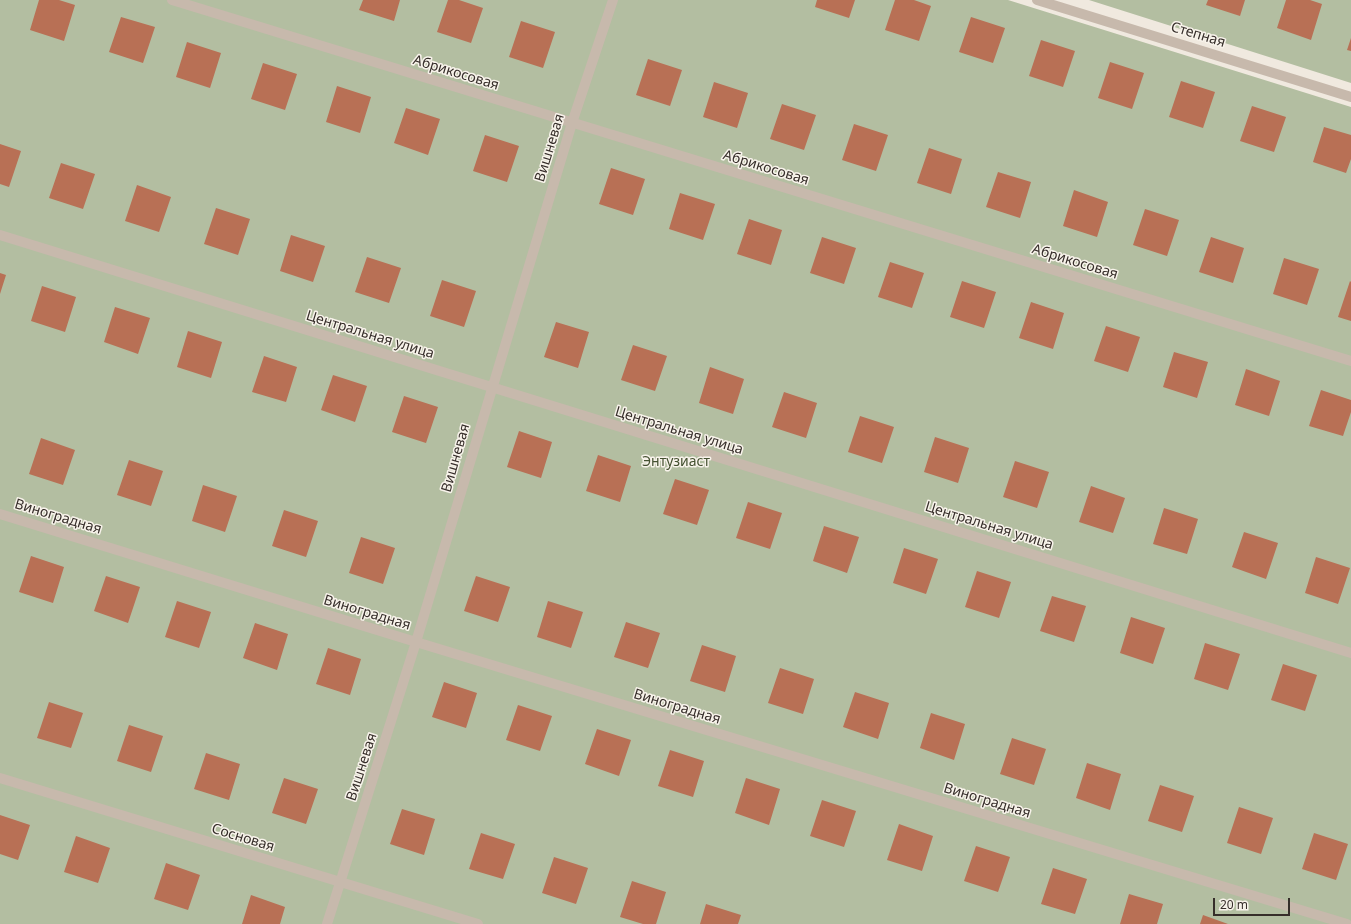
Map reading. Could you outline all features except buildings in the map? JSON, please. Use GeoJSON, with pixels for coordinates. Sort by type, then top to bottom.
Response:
{"type":"FeatureCollection","features":[{"type":"Feature","properties":{"kind":"street","name":"Абрикосовая"},"geometry":{"type":"LineString","coordinates":[[172,0],[1351,361]]}},
{"type":"Feature","properties":{"kind":"street","name":"Вишневая"},"geometry":{"type":"LineString","coordinates":[[326,924],[416,642],[572,123],[613,0]]}},
{"type":"Feature","properties":{"kind":"street","name":"Степная"},"geometry":{"type":"LineString","coordinates":[[1037,0],[1351,97]]}},
{"type":"Feature","properties":{"kind":"street","name":"Центральная улица"},"geometry":{"type":"LineString","coordinates":[[0,235],[1351,652]]}},
{"type":"Feature","properties":{"kind":"street","name":"Виноградная"},"geometry":{"type":"LineString","coordinates":[[0,514],[416,642],[1347,924]]}},
{"type":"Feature","properties":{"kind":"street","name":"Сосновая"},"geometry":{"type":"LineString","coordinates":[[0,778],[478,924]]}},
{"type":"Feature","properties":{"kind":"green space","name":"Энтузиаст"},"geometry":{"type":"Polygon","coordinates":[[[0,0],[1008,0],[1351,107],[1351,924],[0,924],[0,0]]]}},
{"type":"Feature","properties":{"kind":"green space"},"geometry":{"type":"Polygon","coordinates":[[[1089,0],[1351,0],[1351,83],[1089,0]]]}}]}
